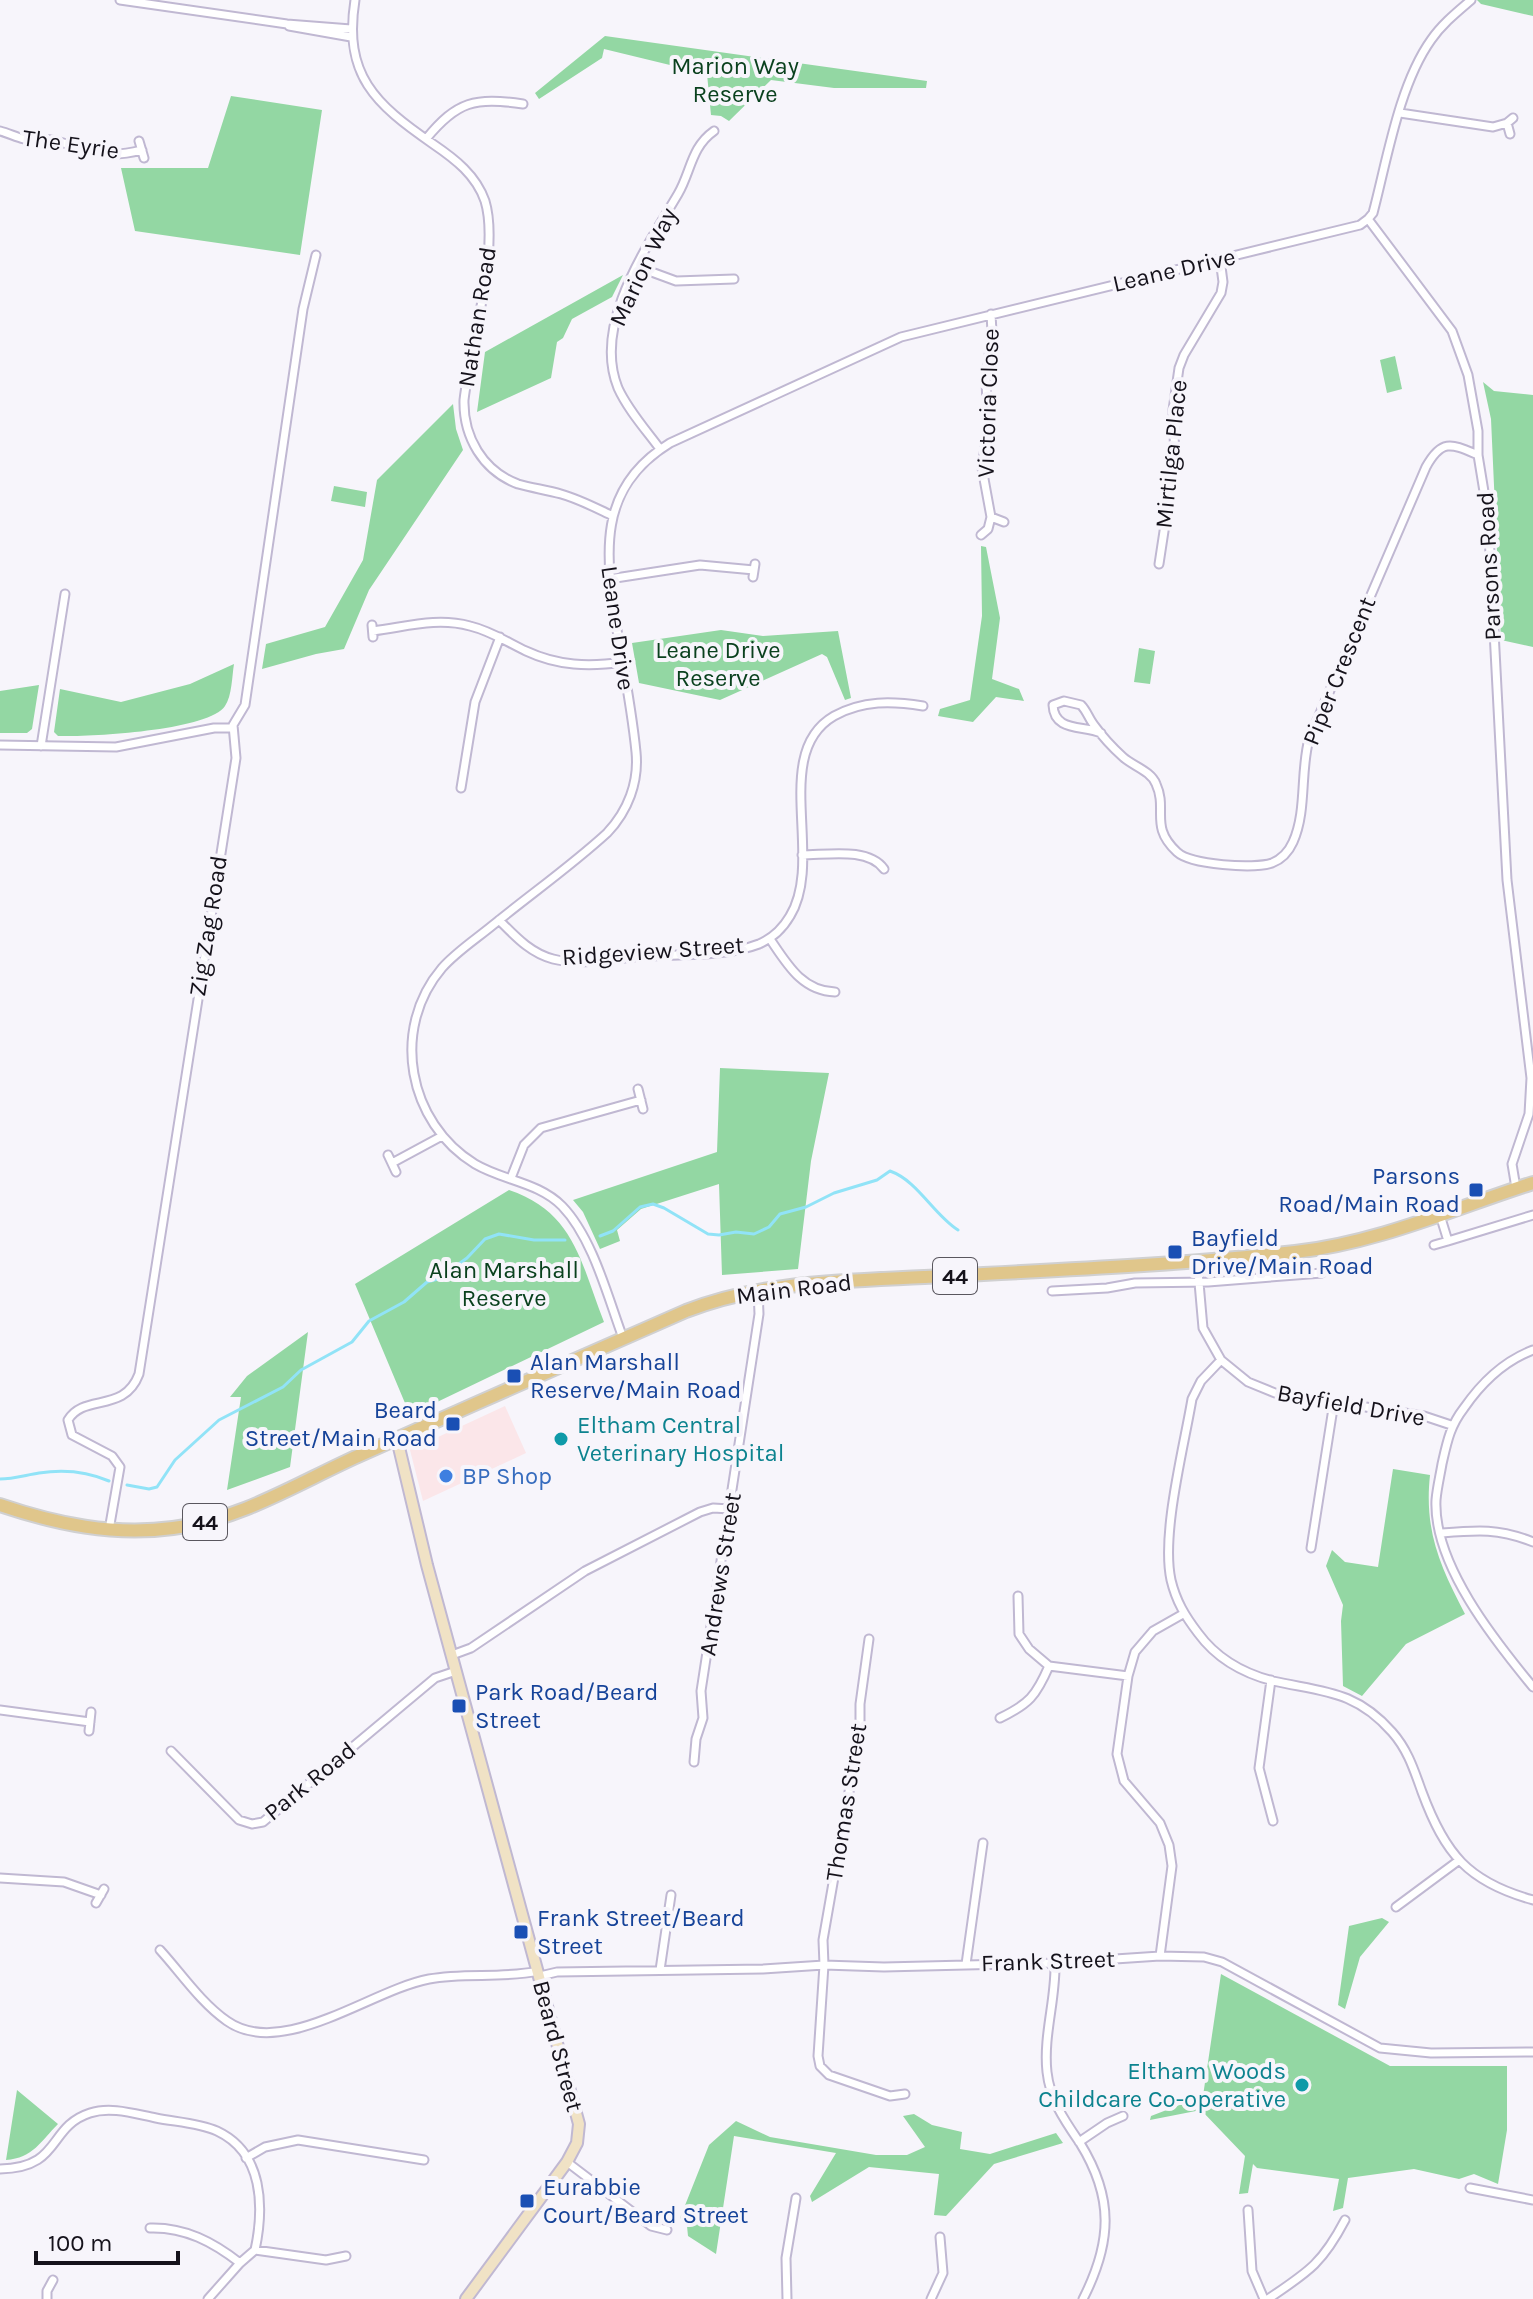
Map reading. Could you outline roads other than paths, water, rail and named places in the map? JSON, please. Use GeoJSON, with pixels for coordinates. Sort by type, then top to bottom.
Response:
{"type":"FeatureCollection","features":[{"type":"Feature","properties":{"kind":"main road","name":"Main Road"},"geometry":{"type":"LineString","coordinates":[[0,1505],[57,1522],[109,1530],[171,1529],[220,1518],[268,1500],[623,1338],[703,1304],[758,1290],[809,1284],[1197,1260],[1323,1248],[1373,1237],[1533,1183]]}},
{"type":"Feature","properties":{"kind":"street"},"geometry":{"type":"LineString","coordinates":[[120,0],[351,33],[355,0]]}},
{"type":"Feature","properties":{"kind":"street"},"geometry":{"type":"LineString","coordinates":[[1368,219],[1373,213],[1381,174],[1418,63],[1445,23],[1471,0]]}},
{"type":"Feature","properties":{"kind":"street","name":"Nathan Road"},"geometry":{"type":"LineString","coordinates":[[351,33],[357,64],[374,96],[396,118],[450,156],[473,178],[482,195],[489,220],[487,260],[464,400],[467,428],[473,445],[490,467],[511,480],[570,497],[613,516]]}},
{"type":"Feature","properties":{"kind":"street"},"geometry":{"type":"LineString","coordinates":[[426,139],[446,116],[467,104],[492,101],[523,104]]}},
{"type":"Feature","properties":{"kind":"street"},"geometry":{"type":"LineString","coordinates":[[1400,113],[1493,127],[1510,120],[1510,134]]}},
{"type":"Feature","properties":{"kind":"street","name":"The Eyrie"},"geometry":{"type":"LineString","coordinates":[[0,131],[20,138],[56,141],[74,148],[108,154],[118,155],[142,149]]}},
{"type":"Feature","properties":{"kind":"street","name":"Marion Way"},"geometry":{"type":"LineString","coordinates":[[660,449],[622,397],[610,356],[614,319],[664,214],[681,187],[698,146],[714,131]]}},
{"type":"Feature","properties":{"kind":"street","name":"Leane Drive"},"geometry":{"type":"LineString","coordinates":[[623,1338],[591,1254],[572,1218],[560,1204],[543,1192],[474,1163],[442,1136],[426,1113],[415,1084],[411,1051],[416,1020],[425,993],[445,965],[600,840],[619,820],[628,803],[637,760],[609,579],[608,544],[613,516],[632,478],[660,449],[880,345],[991,314],[1360,225],[1368,219]]}},
{"type":"Feature","properties":{"kind":"street","name":"Parsons Road"},"geometry":{"type":"LineString","coordinates":[[1368,219],[1452,331],[1468,375],[1478,431],[1478,455],[1488,516],[1508,892],[1531,1078],[1529,1114],[1512,1169],[1516,1188]]}},
{"type":"Feature","properties":{"kind":"street","name":"Zig Zag Road"},"geometry":{"type":"LineString","coordinates":[[109,1530],[120,1475],[118,1463],[107,1453],[76,1438],[69,1431],[68,1420],[75,1411],[124,1396],[139,1374],[236,758],[233,728],[245,705],[303,309],[316,255]]}},
{"type":"Feature","properties":{"kind":"street","name":"Mirtilga Place"},"geometry":{"type":"LineString","coordinates":[[1159,564],[1176,451],[1173,410],[1178,375],[1184,355],[1221,293],[1220,259]]}},
{"type":"Feature","properties":{"kind":"street"},"geometry":{"type":"LineString","coordinates":[[638,267],[676,281],[734,279]]}},
{"type":"Feature","properties":{"kind":"street","name":"Victoria Close"},"geometry":{"type":"LineString","coordinates":[[991,314],[986,381],[988,426],[982,468],[991,517]]}},
{"type":"Feature","properties":{"kind":"street","name":"Piper Crescent"},"geometry":{"type":"LineString","coordinates":[[1101,733],[1125,758],[1155,781],[1161,831],[1176,851],[1196,861],[1265,865],[1280,859],[1297,830],[1309,739],[1417,486],[1432,456],[1441,447],[1457,446],[1478,455]]}},
{"type":"Feature","properties":{"kind":"street"},"geometry":{"type":"LineString","coordinates":[[981,535],[988,529],[991,517],[1004,522]]}},
{"type":"Feature","properties":{"kind":"street"},"geometry":{"type":"LineString","coordinates":[[609,579],[707,565],[754,570]]}},
{"type":"Feature","properties":{"kind":"street"},"geometry":{"type":"LineString","coordinates":[[41,746],[65,594]]}},
{"type":"Feature","properties":{"kind":"street"},"geometry":{"type":"LineString","coordinates":[[373,631],[443,621],[471,626],[530,653],[562,663],[591,666],[623,662]]}},
{"type":"Feature","properties":{"kind":"street"},"geometry":{"type":"LineString","coordinates":[[461,788],[475,702],[500,637]]}},
{"type":"Feature","properties":{"kind":"street"},"geometry":{"type":"LineString","coordinates":[[1064,701],[1078,703],[1101,733],[1066,725],[1054,713],[1053,705],[1064,701]]}},
{"type":"Feature","properties":{"kind":"street","name":"Ridgeview Street"},"geometry":{"type":"LineString","coordinates":[[499,920],[531,949],[563,961],[730,950],[770,939],[796,906],[801,888],[803,763],[814,732],[833,717],[864,704],[895,702],[923,706]]}},
{"type":"Feature","properties":{"kind":"street"},"geometry":{"type":"LineString","coordinates":[[0,745],[116,747],[208,729],[233,728]]}},
{"type":"Feature","properties":{"kind":"street"},"geometry":{"type":"LineString","coordinates":[[802,855],[862,856],[877,860],[884,869]]}},
{"type":"Feature","properties":{"kind":"street"},"geometry":{"type":"LineString","coordinates":[[770,939],[801,979],[818,990],[835,992]]}},
{"type":"Feature","properties":{"kind":"street"},"geometry":{"type":"LineString","coordinates":[[638,1089],[643,1109]]}},
{"type":"Feature","properties":{"kind":"street"},"geometry":{"type":"LineString","coordinates":[[511,1178],[524,1145],[541,1128],[641,1100]]}},
{"type":"Feature","properties":{"kind":"street"},"geometry":{"type":"LineString","coordinates":[[396,1172],[390,1159],[442,1136]]}},
{"type":"Feature","properties":{"kind":"street"},"geometry":{"type":"LineString","coordinates":[[1440,1215],[1448,1241]]}},
{"type":"Feature","properties":{"kind":"street"},"geometry":{"type":"LineString","coordinates":[[1434,1245],[1533,1215]]}},
{"type":"Feature","properties":{"kind":"street","name":"Bayfield Drive"},"geometry":{"type":"LineString","coordinates":[[1197,1260],[1203,1328],[1221,1360],[1248,1382],[1275,1393],[1424,1416],[1451,1425]]}},
{"type":"Feature","properties":{"kind":"street"},"geometry":{"type":"LineString","coordinates":[[1052,1291],[1135,1283],[1322,1273]]}},
{"type":"Feature","properties":{"kind":"street","name":"Andrews Street"},"geometry":{"type":"LineString","coordinates":[[694,1762],[696,1739],[703,1718],[701,1691],[759,1314],[758,1290]]}},
{"type":"Feature","properties":{"kind":"street"},"geometry":{"type":"LineString","coordinates":[[1533,1350],[1513,1358],[1478,1387],[1451,1425],[1436,1503],[1441,1533],[1452,1567],[1487,1632],[1533,1687]]}},
{"type":"Feature","properties":{"kind":"street"},"geometry":{"type":"LineString","coordinates":[[1221,1360],[1201,1381],[1192,1399],[1170,1529],[1170,1578],[1183,1614],[1210,1649],[1229,1664],[1271,1680],[1323,1689],[1355,1701],[1376,1715],[1395,1735],[1411,1759],[1437,1830],[1458,1861],[1500,1891],[1533,1900]]}},
{"type":"Feature","properties":{"kind":"street"},"geometry":{"type":"LineString","coordinates":[[1311,1548],[1334,1402]]}},
{"type":"Feature","properties":{"kind":"street","name":"Beard Street"},"geometry":{"type":"LineString","coordinates":[[397,1439],[456,1671],[579,2124],[577,2143],[567,2162],[466,2299]]}},
{"type":"Feature","properties":{"kind":"street"},"geometry":{"type":"LineString","coordinates":[[452,1655],[471,1648],[585,1571],[700,1512],[713,1508],[730,1509]]}},
{"type":"Feature","properties":{"kind":"street"},"geometry":{"type":"LineString","coordinates":[[1441,1533],[1488,1529],[1509,1532],[1533,1542]]}},
{"type":"Feature","properties":{"kind":"street"},"geometry":{"type":"LineString","coordinates":[[1018,1596],[1019,1634],[1029,1649],[1049,1666],[1128,1676]]}},
{"type":"Feature","properties":{"kind":"street"},"geometry":{"type":"LineString","coordinates":[[1160,1956],[1172,1866],[1169,1845],[1160,1823],[1124,1781],[1117,1754],[1128,1676],[1135,1652],[1153,1631],[1183,1614]]}},
{"type":"Feature","properties":{"kind":"street","name":"Thomas Street"},"geometry":{"type":"LineString","coordinates":[[869,1639],[860,1704],[860,1729],[823,1940],[818,2056],[820,2066],[829,2075],[890,2096],[905,2094]]}},
{"type":"Feature","properties":{"kind":"street"},"geometry":{"type":"LineString","coordinates":[[1000,1718],[1022,1707],[1038,1691],[1049,1666]]}},
{"type":"Feature","properties":{"kind":"street","name":"Park Road"},"geometry":{"type":"LineString","coordinates":[[171,1751],[239,1820],[252,1824],[263,1822],[435,1678],[456,1671]]}},
{"type":"Feature","properties":{"kind":"street"},"geometry":{"type":"LineString","coordinates":[[1271,1680],[1259,1768],[1273,1821]]}},
{"type":"Feature","properties":{"kind":"street"},"geometry":{"type":"LineString","coordinates":[[0,1710],[89,1726],[91,1712]]}},
{"type":"Feature","properties":{"kind":"street"},"geometry":{"type":"LineString","coordinates":[[966,1964],[983,1843]]}},
{"type":"Feature","properties":{"kind":"street"},"geometry":{"type":"LineString","coordinates":[[1396,1907],[1458,1861]]}},
{"type":"Feature","properties":{"kind":"street"},"geometry":{"type":"LineString","coordinates":[[0,1878],[64,1882],[102,1892],[96,1903]]}},
{"type":"Feature","properties":{"kind":"street"},"geometry":{"type":"LineString","coordinates":[[660,1970],[671,1895]]}},
{"type":"Feature","properties":{"kind":"street","name":"Frank Street"},"geometry":{"type":"LineString","coordinates":[[160,1950],[213,2010],[242,2030],[256,2033],[297,2028],[429,1979],[557,1972],[824,1965],[884,1967],[1055,1963],[1160,1956],[1204,1957],[1222,1962],[1380,2048],[1431,2053],[1533,2052]]}},
{"type":"Feature","properties":{"kind":"street"},"geometry":{"type":"LineString","coordinates":[[1055,1963],[1047,2073],[1055,2103],[1098,2180],[1107,2224],[1097,2268],[1083,2299]]}},
{"type":"Feature","properties":{"kind":"street"},"geometry":{"type":"LineString","coordinates":[[0,2169],[33,2164],[52,2148],[71,2123],[91,2113],[114,2110],[220,2133],[246,2158],[254,2172],[262,2212],[255,2250],[208,2299]]}},
{"type":"Feature","properties":{"kind":"street"},"geometry":{"type":"LineString","coordinates":[[1079,2142],[1123,2116]]}},
{"type":"Feature","properties":{"kind":"street"},"geometry":{"type":"LineString","coordinates":[[246,2158],[265,2147],[298,2140],[424,2160]]}},
{"type":"Feature","properties":{"kind":"street"},"geometry":{"type":"LineString","coordinates":[[567,2162],[651,2226],[667,2230]]}},
{"type":"Feature","properties":{"kind":"street"},"geometry":{"type":"LineString","coordinates":[[1470,2188],[1533,2200]]}},
{"type":"Feature","properties":{"kind":"street"},"geometry":{"type":"LineString","coordinates":[[787,2299],[786,2258],[796,2198]]}},
{"type":"Feature","properties":{"kind":"street"},"geometry":{"type":"LineString","coordinates":[[1248,2210],[1252,2271],[1266,2299],[1315,2266],[1331,2247],[1345,2220]]}},
{"type":"Feature","properties":{"kind":"street"},"geometry":{"type":"LineString","coordinates":[[150,2228],[169,2227],[188,2232],[240,2263]]}},
{"type":"Feature","properties":{"kind":"street"},"geometry":{"type":"LineString","coordinates":[[931,2299],[943,2273],[940,2237]]}},
{"type":"Feature","properties":{"kind":"street"},"geometry":{"type":"LineString","coordinates":[[255,2250],[326,2260],[346,2256]]}},
{"type":"Feature","properties":{"kind":"street"},"geometry":{"type":"LineString","coordinates":[[47,2299],[47,2291],[53,2280]]}},
{"type":"Feature","properties":{"kind":"waterway"},"geometry":{"type":"LineString","coordinates":[[600,1236],[613,1231],[640,1207],[653,1204],[708,1234],[754,1234],[769,1227],[780,1214],[877,1180],[890,1171],[909,1182],[958,1230]]}},
{"type":"Feature","properties":{"kind":"waterway"},"geometry":{"type":"LineString","coordinates":[[127,1485],[149,1489],[157,1487],[175,1460],[219,1420],[283,1387],[301,1370],[352,1342],[369,1321],[404,1302],[427,1282],[438,1279],[467,1258],[485,1239],[499,1234],[534,1240],[565,1240]]}},
{"type":"Feature","properties":{"kind":"waterway"},"geometry":{"type":"LineString","coordinates":[[0,1479],[66,1471],[109,1481]]}},
{"type":"Feature","properties":{"kind":"place","name":"Parsons Road/Main Road"},"geometry":{"type":"Point","coordinates":[1476,1190]}},
{"type":"Feature","properties":{"kind":"place","name":"Bayfield Drive/Main Road"},"geometry":{"type":"Point","coordinates":[1175,1252]}},
{"type":"Feature","properties":{"kind":"place","name":"Alan Marshall Reserve/Main Road"},"geometry":{"type":"Point","coordinates":[514,1376]}},
{"type":"Feature","properties":{"kind":"place","name":"Beard Street/Main Road"},"geometry":{"type":"Point","coordinates":[453,1424]}},
{"type":"Feature","properties":{"kind":"place","name":"Eltham Central Veterinary Hospital"},"geometry":{"type":"Point","coordinates":[561,1439]}},
{"type":"Feature","properties":{"kind":"place","name":"BP Shop"},"geometry":{"type":"Point","coordinates":[446,1476]}},
{"type":"Feature","properties":{"kind":"place","name":"Park Road/Beard Street"},"geometry":{"type":"Point","coordinates":[459,1706]}},
{"type":"Feature","properties":{"kind":"place","name":"Frank Street/Beard Street"},"geometry":{"type":"Point","coordinates":[521,1932]}},
{"type":"Feature","properties":{"kind":"place","name":"Eltham Woods Childcare Co-operative"},"geometry":{"type":"Point","coordinates":[1302,2085]}},
{"type":"Feature","properties":{"kind":"place","name":"Eurabbie Court/Beard Street"},"geometry":{"type":"Point","coordinates":[527,2201]}},
{"type":"Feature","properties":{"kind":"park label","name":"Marion Way Reserve"},"geometry":{"type":"Point","coordinates":[735,80]}},
{"type":"Feature","properties":{"kind":"park label","name":"Leane Drive Reserve"},"geometry":{"type":"Point","coordinates":[718,664]}},
{"type":"Feature","properties":{"kind":"park label","name":"Alan Marshall Reserve"},"geometry":{"type":"Point","coordinates":[504,1284]}}]}
